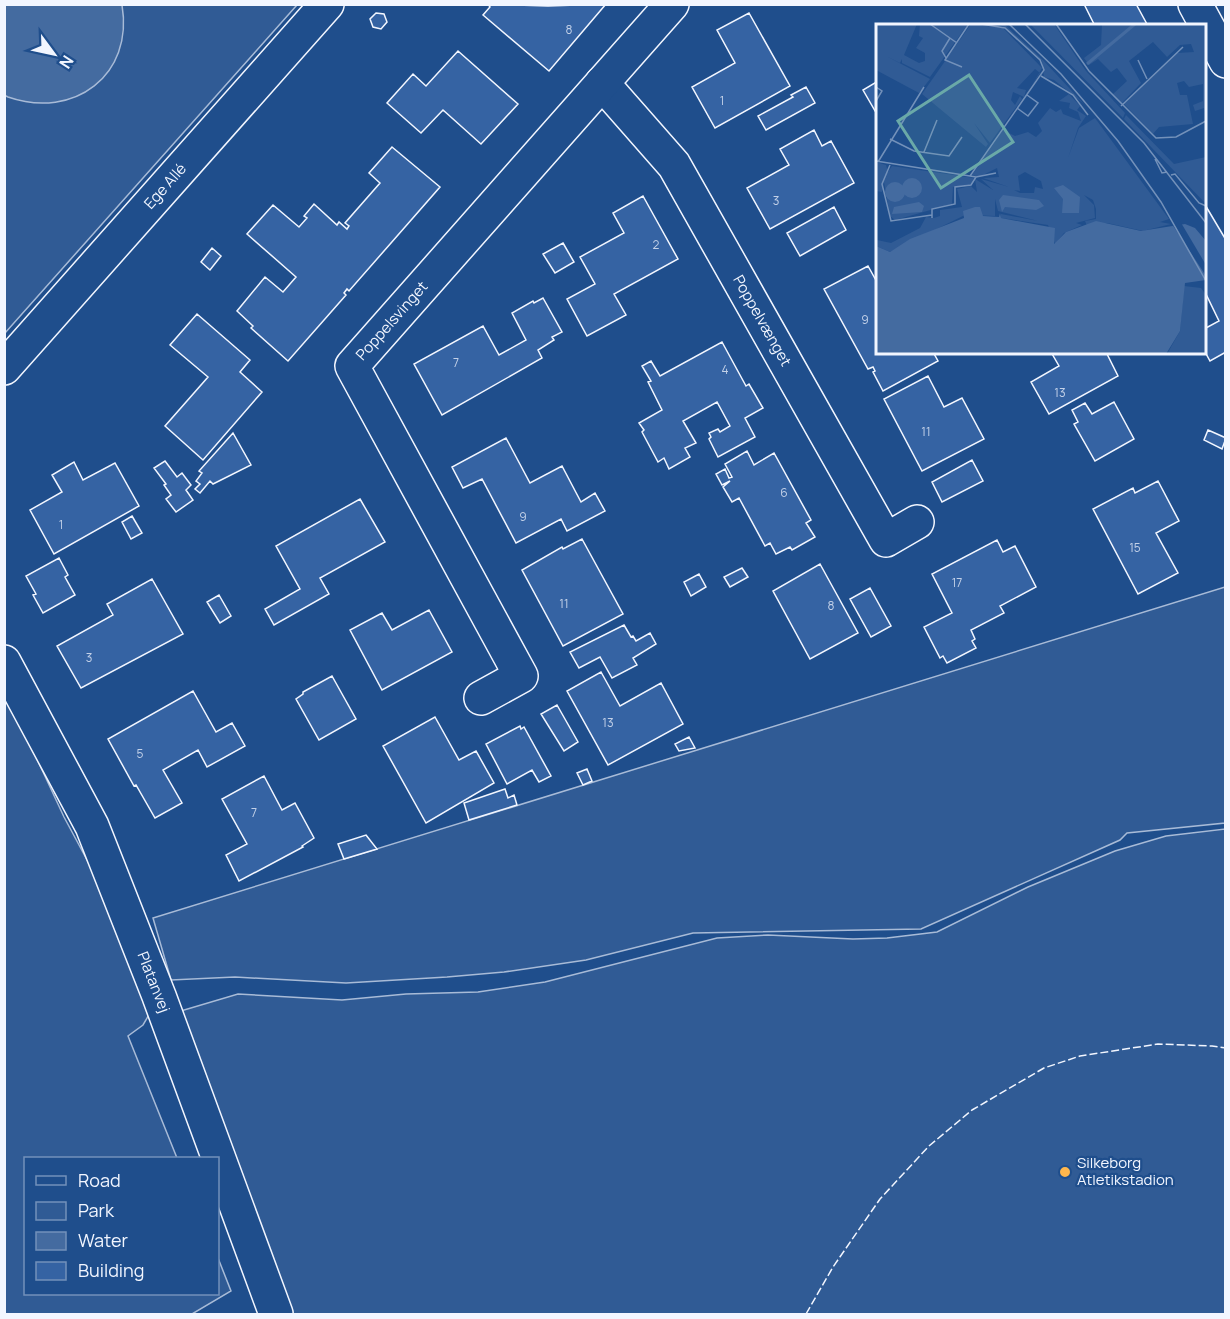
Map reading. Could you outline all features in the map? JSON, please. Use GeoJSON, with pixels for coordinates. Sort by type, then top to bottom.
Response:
{"type":"FeatureCollection","features":[{"type":"Feature","properties":{"kind":"street","name":"Ege Allé"},"geometry":{"type":"LineString","coordinates":[[4,368],[327,4]]}},
{"type":"Feature","properties":{"kind":"street","name":"Poppelsvinget"},"geometry":{"type":"LineString","coordinates":[[481,698],[521,676],[352,366],[672,4]]}},
{"type":"Feature","properties":{"kind":"street"},"geometry":{"type":"LineString","coordinates":[[1195,4],[1206,24]]}},
{"type":"Feature","properties":{"kind":"street"},"geometry":{"type":"LineString","coordinates":[[1206,24],[1226,61]]}},
{"type":"Feature","properties":{"kind":"street","name":"Poppelvænget"},"geometry":{"type":"LineString","coordinates":[[603,83],[674,165],[886,540],[917,522]]}},
{"type":"Feature","properties":{"kind":"street","name":"Platanvej"},"geometry":{"type":"LineString","coordinates":[[4,662],[92,826],[159,996],[218,1157]]}},
{"type":"Feature","properties":{"kind":"street","name":"Platanvej"},"geometry":{"type":"LineString","coordinates":[[219,1159],[276,1314]]}},
{"type":"Feature","properties":{"kind":"green space"},"geometry":{"type":"Polygon","coordinates":[[[4,5],[297,5],[5,333],[4,333],[4,5]]]}},
{"type":"Feature","properties":{"kind":"green space"},"geometry":{"type":"Polygon","coordinates":[[[1225,587],[1225,823],[1127,833],[1120,840],[921,929],[693,933],[586,960],[504,972],[447,977],[346,983],[235,977],[171,980],[153,918],[1225,587]]]}},
{"type":"Feature","properties":{"kind":"green space"},"geometry":{"type":"Polygon","coordinates":[[[4,688],[64,817],[108,899],[150,1013],[143,1025],[128,1036],[177,1157],[24,1157],[24,1295],[219,1295],[219,1261],[231,1291],[192,1314],[5,1314],[4,688]]]}},
{"type":"Feature","properties":{"kind":"green space"},"geometry":{"type":"Polygon","coordinates":[[[1225,829],[1225,1314],[291,1314],[174,1013],[238,994],[342,1000],[406,994],[478,992],[545,982],[717,938],[768,935],[853,939],[887,938],[937,932],[1028,887],[1115,851],[1166,836],[1225,829]]]}},
{"type":"Feature","properties":{"kind":"water"},"geometry":{"type":"Polygon","coordinates":[[[5,4],[122,5],[123,30],[119,52],[109,71],[94,86],[76,96],[55,102],[32,103],[4,95],[5,4]]]}},
{"type":"Feature","properties":{"kind":"building"},"geometry":{"type":"Polygon","coordinates":[[[488,4],[548,6],[606,4],[549,71],[483,15],[490,7],[488,4]]]}},
{"type":"Feature","properties":{"kind":"building"},"geometry":{"type":"Polygon","coordinates":[[[1084,4],[1136,4],[1147,24],[1094,24],[1084,4]]]}},
{"type":"Feature","properties":{"kind":"building"},"geometry":{"type":"Polygon","coordinates":[[[376,13],[384,14],[387,22],[381,29],[373,27],[370,19],[376,13]]]}},
{"type":"Feature","properties":{"kind":"building"},"geometry":{"type":"Polygon","coordinates":[[[749,13],[790,86],[715,128],[692,87],[735,63],[717,30],[749,13]]]}},
{"type":"Feature","properties":{"kind":"building"},"geometry":{"type":"Polygon","coordinates":[[[458,51],[518,104],[481,144],[443,110],[421,133],[387,103],[413,74],[426,86],[458,51]]]}},
{"type":"Feature","properties":{"kind":"building"},"geometry":{"type":"Polygon","coordinates":[[[876,82],[876,113],[863,90],[876,82]]]}},
{"type":"Feature","properties":{"kind":"building"},"geometry":{"type":"Polygon","coordinates":[[[806,87],[815,103],[766,130],[758,116],[793,97],[791,95],[806,87]]]}},
{"type":"Feature","properties":{"kind":"building"},"geometry":{"type":"Polygon","coordinates":[[[814,130],[822,146],[831,141],[854,183],[770,229],[747,188],[789,165],[780,149],[814,130]]]}},
{"type":"Feature","properties":{"kind":"building"},"geometry":{"type":"Polygon","coordinates":[[[392,147],[440,187],[349,291],[347,289],[344,293],[346,295],[288,361],[251,328],[253,326],[237,311],[265,277],[283,292],[296,277],[247,234],[273,205],[299,227],[307,218],[304,216],[314,204],[337,225],[339,222],[347,229],[349,226],[345,223],[380,183],[369,173],[392,147]]]}},
{"type":"Feature","properties":{"kind":"building"},"geometry":{"type":"Polygon","coordinates":[[[643,196],[678,259],[614,294],[626,315],[587,336],[567,299],[595,284],[580,257],[624,233],[613,213],[643,196]]]}},
{"type":"Feature","properties":{"kind":"building"},"geometry":{"type":"Polygon","coordinates":[[[1206,206],[1226,240],[1226,352],[1210,361],[1206,354],[1206,328],[1219,321],[1206,294],[1206,206]]]}},
{"type":"Feature","properties":{"kind":"building"},"geometry":{"type":"Polygon","coordinates":[[[834,207],[846,230],[800,256],[787,233],[834,207]]]}},
{"type":"Feature","properties":{"kind":"building"},"geometry":{"type":"Polygon","coordinates":[[[563,243],[574,262],[555,273],[543,254],[563,243]]]}},
{"type":"Feature","properties":{"kind":"building"},"geometry":{"type":"Polygon","coordinates":[[[212,248],[221,256],[210,270],[201,262],[212,248]]]}},
{"type":"Feature","properties":{"kind":"building"},"geometry":{"type":"Polygon","coordinates":[[[868,266],[876,280],[876,354],[934,354],[938,361],[883,391],[873,372],[875,371],[873,367],[868,369],[824,289],[868,266]]]}},
{"type":"Feature","properties":{"kind":"building"},"geometry":{"type":"Polygon","coordinates":[[[543,298],[562,332],[552,337],[554,340],[538,350],[542,358],[442,415],[414,364],[483,326],[499,355],[526,340],[512,313],[543,298]]]}},
{"type":"Feature","properties":{"kind":"building"},"geometry":{"type":"Polygon","coordinates":[[[197,314],[250,360],[240,372],[262,392],[203,460],[165,426],[208,377],[170,345],[197,314]]]}},
{"type":"Feature","properties":{"kind":"building"},"geometry":{"type":"Polygon","coordinates":[[[722,342],[746,386],[749,384],[763,408],[745,418],[755,437],[718,457],[709,439],[711,437],[709,433],[718,429],[720,432],[730,426],[717,402],[683,421],[696,443],[685,448],[690,457],[669,469],[664,458],[658,462],[639,423],[662,410],[648,382],[651,381],[642,366],[651,361],[660,376],[722,342]]]}},
{"type":"Feature","properties":{"kind":"building"},"geometry":{"type":"Polygon","coordinates":[[[1052,354],[1107,354],[1118,376],[1049,414],[1031,382],[1059,366],[1052,354]]]}},
{"type":"Feature","properties":{"kind":"building"},"geometry":{"type":"Polygon","coordinates":[[[928,376],[944,407],[962,398],[984,439],[922,471],[884,399],[928,376]]]}},
{"type":"Feature","properties":{"kind":"building"},"geometry":{"type":"Polygon","coordinates":[[[1114,402],[1134,439],[1095,461],[1074,424],[1078,422],[1072,410],[1085,403],[1092,414],[1114,402]]]}},
{"type":"Feature","properties":{"kind":"building"},"geometry":{"type":"Polygon","coordinates":[[[1208,430],[1226,438],[1222,449],[1204,440],[1208,430]]]}},
{"type":"Feature","properties":{"kind":"building"},"geometry":{"type":"Polygon","coordinates":[[[233,433],[251,465],[213,484],[210,481],[200,493],[195,489],[200,484],[196,481],[202,473],[199,471],[233,433]]]}},
{"type":"Feature","properties":{"kind":"building"},"geometry":{"type":"Polygon","coordinates":[[[506,438],[530,483],[562,466],[581,502],[595,493],[605,511],[567,531],[561,519],[516,543],[482,479],[463,488],[452,467],[506,438]]]}},
{"type":"Feature","properties":{"kind":"building"},"geometry":{"type":"Polygon","coordinates":[[[747,451],[754,465],[774,453],[811,520],[806,523],[815,537],[792,550],[790,547],[776,554],[770,543],[765,546],[739,498],[732,502],[723,487],[730,481],[722,485],[716,474],[725,469],[729,478],[732,477],[725,464],[747,451]]]}},
{"type":"Feature","properties":{"kind":"building"},"geometry":{"type":"Polygon","coordinates":[[[972,460],[983,481],[942,502],[932,482],[972,460]]]}},
{"type":"Feature","properties":{"kind":"building"},"geometry":{"type":"Polygon","coordinates":[[[165,461],[177,477],[182,473],[191,485],[186,490],[193,500],[176,512],[166,499],[171,495],[164,485],[166,484],[154,468],[165,461]]]}},
{"type":"Feature","properties":{"kind":"building"},"geometry":{"type":"Polygon","coordinates":[[[74,462],[83,480],[115,463],[139,506],[54,554],[30,510],[62,492],[52,475],[74,462]]]}},
{"type":"Feature","properties":{"kind":"building"},"geometry":{"type":"Polygon","coordinates":[[[1158,481],[1179,521],[1156,533],[1178,573],[1138,594],[1093,509],[1133,488],[1135,493],[1158,481]]]}},
{"type":"Feature","properties":{"kind":"building"},"geometry":{"type":"Polygon","coordinates":[[[360,499],[385,542],[320,578],[329,594],[274,625],[265,609],[300,589],[276,546],[360,499]]]}},
{"type":"Feature","properties":{"kind":"building"},"geometry":{"type":"Polygon","coordinates":[[[132,516],[142,533],[131,539],[122,522],[132,516]]]}},
{"type":"Feature","properties":{"kind":"building"},"geometry":{"type":"Polygon","coordinates":[[[582,539],[623,614],[563,646],[522,570],[562,547],[563,549],[582,539]]]}},
{"type":"Feature","properties":{"kind":"building"},"geometry":{"type":"Polygon","coordinates":[[[997,540],[1003,552],[1015,546],[1036,587],[1000,606],[1004,613],[971,630],[975,639],[972,641],[976,648],[947,663],[943,656],[940,658],[924,627],[952,613],[932,574],[997,540]]]}},
{"type":"Feature","properties":{"kind":"building"},"geometry":{"type":"Polygon","coordinates":[[[59,558],[68,575],[65,577],[75,595],[43,613],[26,576],[59,558]]]}},
{"type":"Feature","properties":{"kind":"building"},"geometry":{"type":"Polygon","coordinates":[[[820,564],[858,633],[810,659],[773,591],[820,564]]]}},
{"type":"Feature","properties":{"kind":"building"},"geometry":{"type":"Polygon","coordinates":[[[742,568],[748,577],[730,587],[724,577],[742,568]]]}},
{"type":"Feature","properties":{"kind":"building"},"geometry":{"type":"Polygon","coordinates":[[[699,574],[706,587],[691,596],[684,582],[699,574]]]}},
{"type":"Feature","properties":{"kind":"building"},"geometry":{"type":"Polygon","coordinates":[[[152,579],[183,634],[81,688],[57,646],[113,615],[107,604],[152,579]]]}},
{"type":"Feature","properties":{"kind":"building"},"geometry":{"type":"Polygon","coordinates":[[[870,588],[891,626],[871,637],[850,599],[870,588]]]}},
{"type":"Feature","properties":{"kind":"building"},"geometry":{"type":"Polygon","coordinates":[[[219,595],[231,616],[220,623],[207,602],[219,595]]]}},
{"type":"Feature","properties":{"kind":"building"},"geometry":{"type":"Polygon","coordinates":[[[429,610],[452,652],[382,690],[350,630],[382,613],[392,630],[429,610]]]}},
{"type":"Feature","properties":{"kind":"building"},"geometry":{"type":"Polygon","coordinates":[[[624,625],[636,641],[650,633],[656,644],[633,658],[637,665],[612,678],[600,657],[579,668],[570,652],[624,625]]]}},
{"type":"Feature","properties":{"kind":"building"},"geometry":{"type":"Polygon","coordinates":[[[601,672],[620,706],[661,683],[683,724],[608,765],[567,691],[601,672]]]}},
{"type":"Feature","properties":{"kind":"building"},"geometry":{"type":"Polygon","coordinates":[[[332,676],[356,719],[319,740],[296,699],[303,692],[332,676]]]}},
{"type":"Feature","properties":{"kind":"building"},"geometry":{"type":"Polygon","coordinates":[[[193,691],[216,732],[232,723],[245,746],[207,767],[198,750],[163,770],[182,803],[155,818],[108,739],[193,691]]]}},
{"type":"Feature","properties":{"kind":"building"},"geometry":{"type":"Polygon","coordinates":[[[557,705],[578,742],[564,751],[541,714],[557,705]]]}},
{"type":"Feature","properties":{"kind":"building"},"geometry":{"type":"Polygon","coordinates":[[[435,717],[459,760],[476,751],[494,783],[426,823],[383,746],[435,717]]]}},
{"type":"Feature","properties":{"kind":"building"},"geometry":{"type":"Polygon","coordinates":[[[520,726],[521,729],[524,727],[551,776],[539,782],[532,770],[507,784],[486,744],[520,726]]]}},
{"type":"Feature","properties":{"kind":"building"},"geometry":{"type":"Polygon","coordinates":[[[689,737],[695,748],[679,751],[675,744],[689,737]]]}},
{"type":"Feature","properties":{"kind":"building"},"geometry":{"type":"Polygon","coordinates":[[[587,769],[592,781],[583,785],[577,773],[587,769]]]}},
{"type":"Feature","properties":{"kind":"building"},"geometry":{"type":"Polygon","coordinates":[[[264,776],[282,810],[295,803],[314,838],[303,847],[239,881],[226,855],[247,844],[222,799],[264,776]]]}},
{"type":"Feature","properties":{"kind":"building"},"geometry":{"type":"Polygon","coordinates":[[[505,789],[508,798],[514,795],[517,805],[469,820],[464,803],[505,789]]]}},
{"type":"Feature","properties":{"kind":"building"},"geometry":{"type":"Polygon","coordinates":[[[366,835],[377,849],[344,859],[338,844],[366,835]]]}},
{"type":"Feature","properties":{"kind":"fence"},"geometry":{"type":"LineString","coordinates":[[806,1314],[833,1267],[880,1199],[929,1146],[972,1110],[1044,1068],[1080,1056],[1158,1044],[1226,1048]]}},
{"type":"Feature","properties":{"kind":"place","name":"Silkeborg Atletikstadion"},"geometry":{"type":"Point","coordinates":[1065,1172]}}]}
